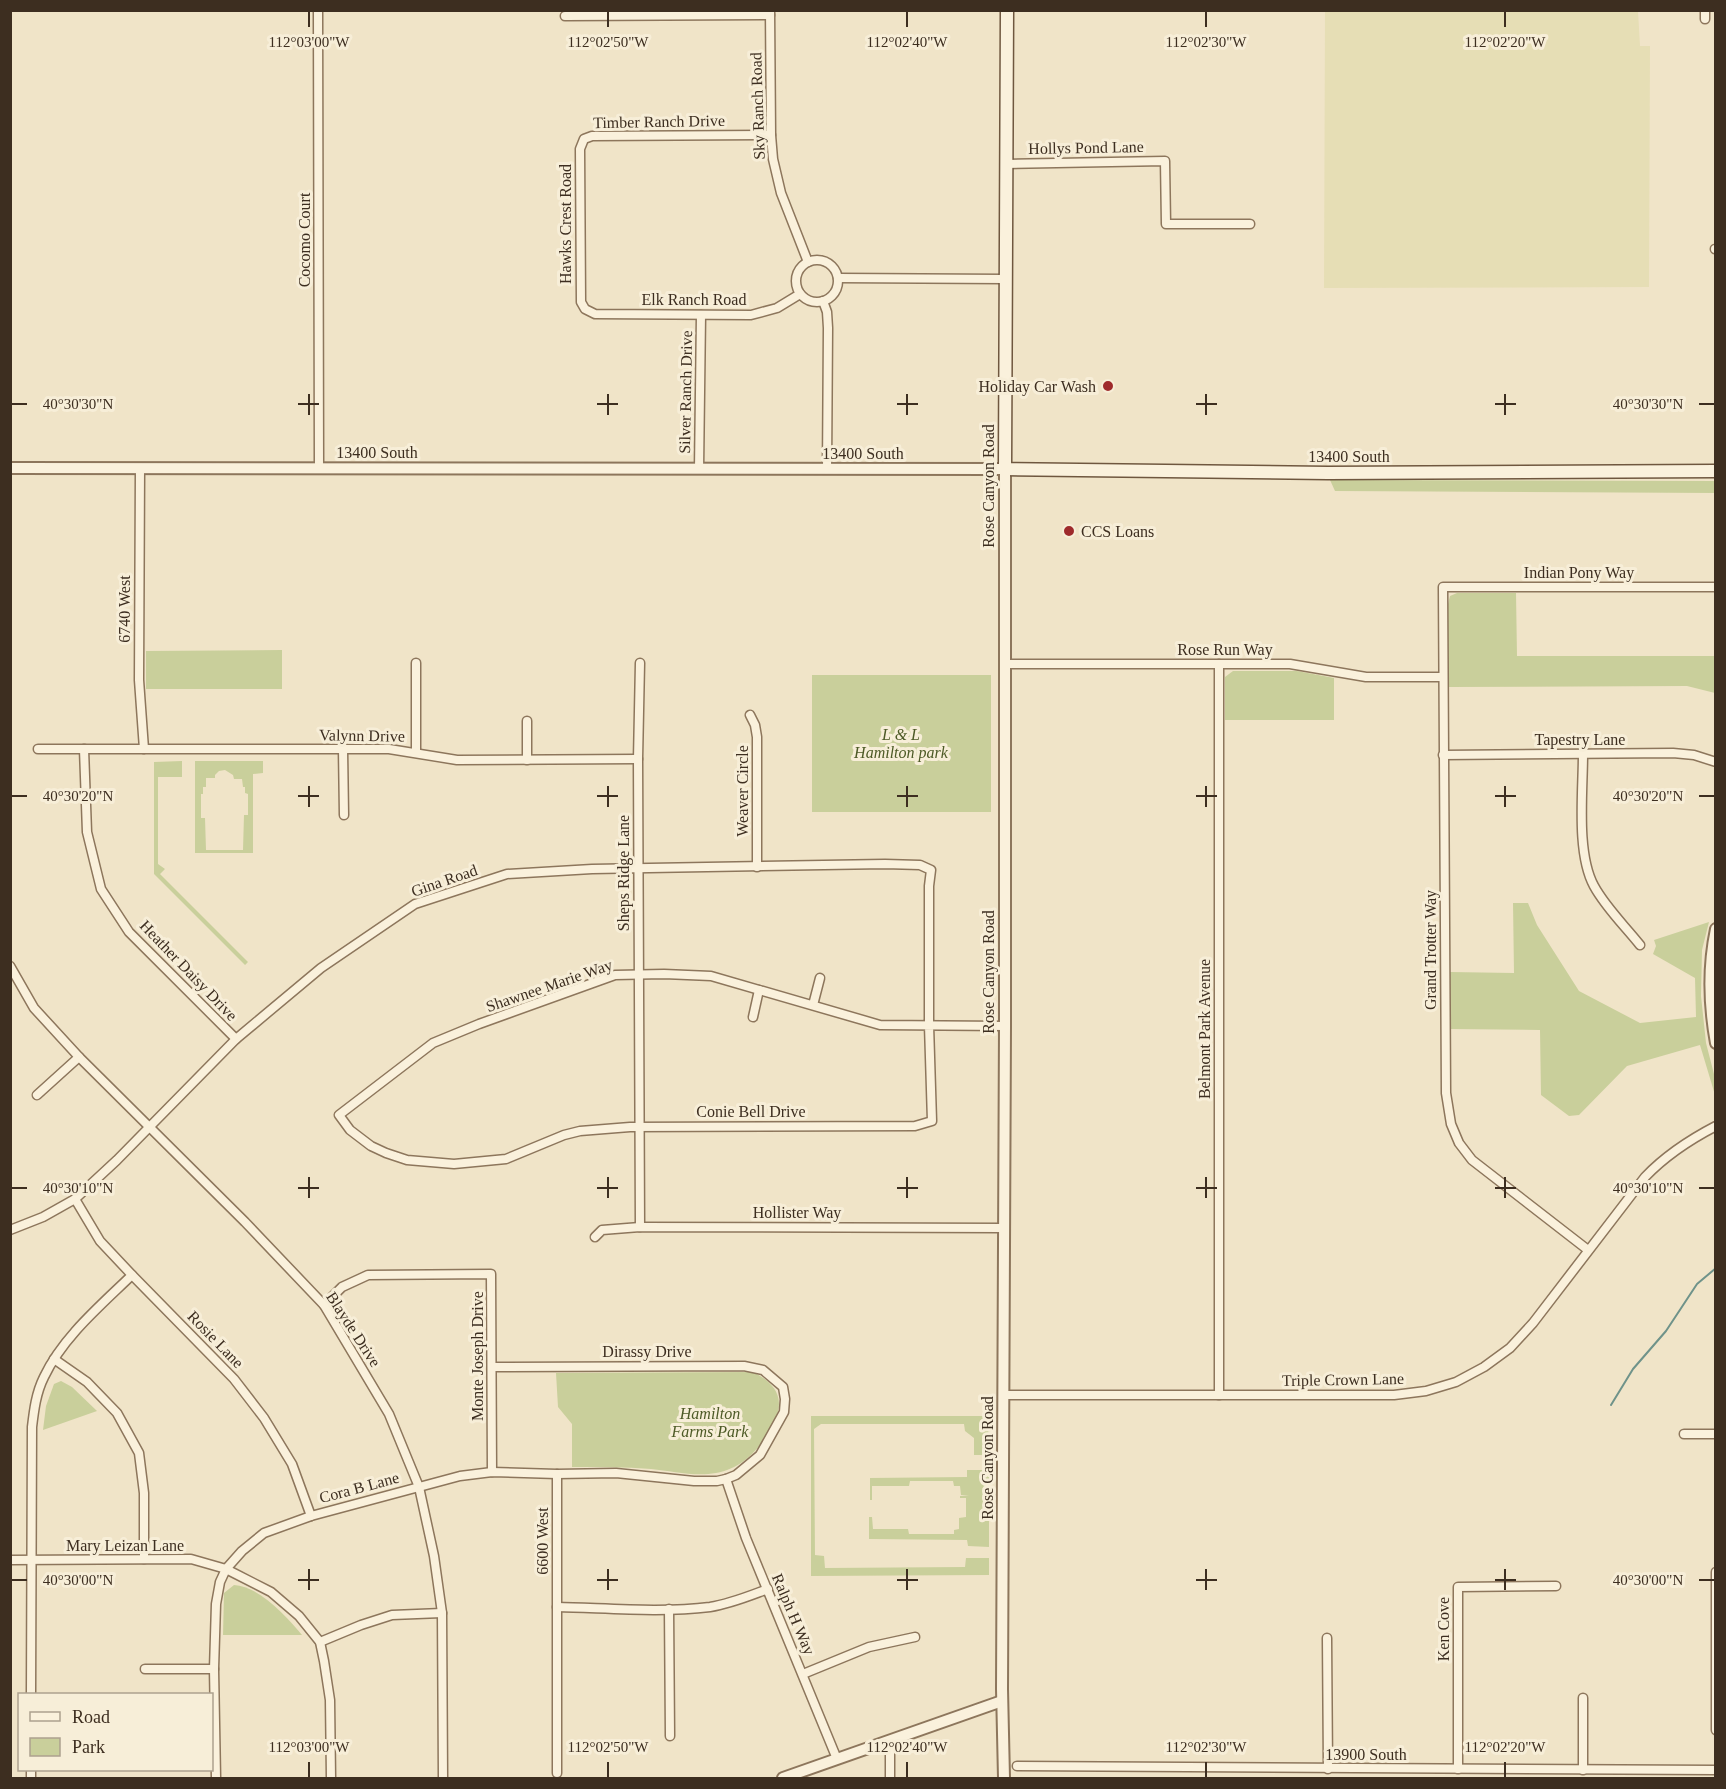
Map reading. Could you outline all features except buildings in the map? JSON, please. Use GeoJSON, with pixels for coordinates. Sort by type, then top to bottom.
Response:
{"type":"FeatureCollection","features":[{"type":"Feature","properties":{"kind":"main road","name":"Rose Canyon Road"},"geometry":{"type":"LineString","coordinates":[[1005,470],[1006,10]]}},
{"type":"Feature","properties":{"kind":"main road","name":"13400 South"},"geometry":{"type":"LineString","coordinates":[[1005,470],[1328,473],[1716,471]]}},
{"type":"Feature","properties":{"kind":"street","name":"Cocomo Court"},"geometry":{"type":"LineString","coordinates":[[318,10],[319,469]]}},
{"type":"Feature","properties":{"kind":"street"},"geometry":{"type":"LineString","coordinates":[[565,16],[770,13]]}},
{"type":"Feature","properties":{"kind":"street","name":"Sky Ranch Road"},"geometry":{"type":"LineString","coordinates":[[770,13],[773,159],[777,181],[808,262]]}},
{"type":"Feature","properties":{"kind":"street","name":"Timber Ranch Drive"},"geometry":{"type":"LineString","coordinates":[[584,139],[592,136],[771,135]]}},
{"type":"Feature","properties":{"kind":"street","name":"Hawks Crest Road"},"geometry":{"type":"LineString","coordinates":[[584,139],[580,149],[581,297],[585,309]]}},
{"type":"Feature","properties":{"kind":"street","name":"Hollys Pond Lane"},"geometry":{"type":"LineString","coordinates":[[1005,164],[1165,161],[1166,224],[1250,224]]}},
{"type":"Feature","properties":{"kind":"street"},"geometry":{"type":"LineString","coordinates":[[821,260],[829,264],[835,270],[838,278],[834,292],[823,301],[808,300],[800,294],[796,286],[796,276],[800,268],[808,262],[821,260]]}},
{"type":"Feature","properties":{"kind":"street"},"geometry":{"type":"LineString","coordinates":[[838,278],[1005,279]]}},
{"type":"Feature","properties":{"kind":"street","name":"Elk Ranch Road"},"geometry":{"type":"LineString","coordinates":[[585,309],[595,314],[741,316],[760,314],[777,308],[800,294]]}},
{"type":"Feature","properties":{"kind":"street"},"geometry":{"type":"LineString","coordinates":[[823,301],[828,320],[827,469]]}},
{"type":"Feature","properties":{"kind":"street","name":"Silver Ranch Drive"},"geometry":{"type":"LineString","coordinates":[[699,469],[701,315]]}},
{"type":"Feature","properties":{"kind":"street","name":"13400 South"},"geometry":{"type":"LineString","coordinates":[[10,468],[1005,470]]}},
{"type":"Feature","properties":{"kind":"street","name":"6740 West"},"geometry":{"type":"LineString","coordinates":[[140,469],[139,680],[144,749]]}},
{"type":"Feature","properties":{"kind":"street","name":"Rose Canyon Road"},"geometry":{"type":"LineString","coordinates":[[1004,1779],[1002,1701],[1005,470]]}},
{"type":"Feature","properties":{"kind":"street","name":"Indian Pony Way"},"geometry":{"type":"LineString","coordinates":[[1443,587],[1716,587]]}},
{"type":"Feature","properties":{"kind":"street","name":"Grand Trotter Way"},"geometry":{"type":"LineString","coordinates":[[1443,587],[1446,1093],[1451,1124],[1465,1152],[1479,1167],[1588,1250]]}},
{"type":"Feature","properties":{"kind":"street"},"geometry":{"type":"LineString","coordinates":[[416,663],[416,752]]}},
{"type":"Feature","properties":{"kind":"street","name":"Sheps Ridge Lane"},"geometry":{"type":"LineString","coordinates":[[640,663],[638,759],[640,1227]]}},
{"type":"Feature","properties":{"kind":"street","name":"Rose Run Way"},"geometry":{"type":"LineString","coordinates":[[1004,664],[1297,664],[1366,677],[1443,677]]}},
{"type":"Feature","properties":{"kind":"street","name":"Belmont Park Avenue"},"geometry":{"type":"LineString","coordinates":[[1219,1395],[1220,664]]}},
{"type":"Feature","properties":{"kind":"street","name":"Weaver Circle"},"geometry":{"type":"LineString","coordinates":[[750,715],[757,737],[757,867]]}},
{"type":"Feature","properties":{"kind":"street"},"geometry":{"type":"LineString","coordinates":[[527,721],[527,760]]}},
{"type":"Feature","properties":{"kind":"street","name":"Valynn Drive"},"geometry":{"type":"LineString","coordinates":[[38,749],[389,749],[457,760],[638,759]]}},
{"type":"Feature","properties":{"kind":"street","name":"Heather Daisy Drive"},"geometry":{"type":"LineString","coordinates":[[84,749],[87,832],[102,889],[129,932],[236,1039]]}},
{"type":"Feature","properties":{"kind":"street"},"geometry":{"type":"LineString","coordinates":[[343,749],[344,815]]}},
{"type":"Feature","properties":{"kind":"street","name":"Tapestry Lane"},"geometry":{"type":"LineString","coordinates":[[1443,754],[1684,753],[1716,762]]}},
{"type":"Feature","properties":{"kind":"street"},"geometry":{"type":"LineString","coordinates":[[1582,754],[1583,850],[1587,870],[1601,898],[1640,945]]}},
{"type":"Feature","properties":{"kind":"street","name":"Gina Road"},"geometry":{"type":"LineString","coordinates":[[10,1230],[43,1217],[75,1199],[236,1039],[321,968],[415,904],[507,874],[591,869],[908,864],[920,865],[931,870]]}},
{"type":"Feature","properties":{"kind":"street","name":"Conie Bell Drive"},"geometry":{"type":"LineString","coordinates":[[339,1115],[350,1130],[371,1146],[386,1153],[408,1160],[454,1164],[506,1159],[564,1135],[580,1131],[639,1126],[915,1126],[932,1121],[929,1026],[931,870]]}},
{"type":"Feature","properties":{"kind":"street"},"geometry":{"type":"LineString","coordinates":[[1716,930],[1710,980],[1711,1011],[1716,1043]]}},
{"type":"Feature","properties":{"kind":"street","name":"Blayde Drive"},"geometry":{"type":"LineString","coordinates":[[10,966],[34,1008],[79,1057],[245,1222],[324,1305],[389,1414],[419,1487],[434,1556],[442,1613],[443,1779]]}},
{"type":"Feature","properties":{"kind":"street","name":"Shawnee Marie Way"},"geometry":{"type":"LineString","coordinates":[[339,1115],[433,1043],[615,975],[711,976],[880,1025],[1005,1026]]}},
{"type":"Feature","properties":{"kind":"street"},"geometry":{"type":"LineString","coordinates":[[813,1005],[820,978]]}},
{"type":"Feature","properties":{"kind":"street"},"geometry":{"type":"LineString","coordinates":[[753,1017],[759,990]]}},
{"type":"Feature","properties":{"kind":"street"},"geometry":{"type":"LineString","coordinates":[[37,1095],[79,1057]]}},
{"type":"Feature","properties":{"kind":"street","name":"Triple Crown Lane"},"geometry":{"type":"LineString","coordinates":[[1004,1395],[1394,1395],[1426,1391],[1456,1382],[1484,1367],[1518,1340],[1653,1168],[1681,1145],[1716,1126]]}},
{"type":"Feature","properties":{"kind":"street","name":"Rosie Lane"},"geometry":{"type":"LineString","coordinates":[[75,1199],[100,1241],[234,1379],[264,1418],[292,1464],[311,1516]]}},
{"type":"Feature","properties":{"kind":"street","name":"Hollister Way"},"geometry":{"type":"LineString","coordinates":[[595,1237],[602,1230],[640,1227],[1003,1228]]}},
{"type":"Feature","properties":{"kind":"street","name":"Monte Joseph Drive"},"geometry":{"type":"LineString","coordinates":[[324,1305],[342,1287],[368,1275],[491,1274],[492,1472]]}},
{"type":"Feature","properties":{"kind":"street"},"geometry":{"type":"LineString","coordinates":[[32,1693],[32,1427],[34,1407],[43,1379],[54,1359],[75,1331],[132,1275]]}},
{"type":"Feature","properties":{"kind":"street"},"geometry":{"type":"LineString","coordinates":[[54,1359],[87,1382],[117,1413],[138,1454],[144,1493],[144,1559]]}},
{"type":"Feature","properties":{"kind":"street","name":"Dirassy Drive"},"geometry":{"type":"LineString","coordinates":[[492,1367],[744,1366],[763,1370],[783,1387],[784,1412],[760,1455],[740,1473],[726,1479]]}},
{"type":"Feature","properties":{"kind":"street"},"geometry":{"type":"LineString","coordinates":[[1684,1434],[1716,1434]]}},
{"type":"Feature","properties":{"kind":"street","name":"Cora B Lane"},"geometry":{"type":"LineString","coordinates":[[216,1779],[214,1669],[216,1604],[220,1582],[226,1569],[242,1551],[264,1533],[311,1516],[460,1476],[492,1472],[616,1473],[694,1481],[726,1479]]}},
{"type":"Feature","properties":{"kind":"street","name":"6600 West"},"geometry":{"type":"LineString","coordinates":[[557,1474],[557,1773]]}},
{"type":"Feature","properties":{"kind":"street","name":"Ralph H Way"},"geometry":{"type":"LineString","coordinates":[[726,1479],[746,1538],[837,1760]]}},
{"type":"Feature","properties":{"kind":"street","name":"Mary Leizan Lane"},"geometry":{"type":"LineString","coordinates":[[10,1560],[190,1559],[226,1569],[271,1592],[299,1616],[320,1642]]}},
{"type":"Feature","properties":{"kind":"street"},"geometry":{"type":"LineString","coordinates":[[1716,1572],[1716,1730]]}},
{"type":"Feature","properties":{"kind":"street","name":"Ken Cove"},"geometry":{"type":"LineString","coordinates":[[1458,1769],[1458,1587],[1556,1586]]}},
{"type":"Feature","properties":{"kind":"street"},"geometry":{"type":"LineString","coordinates":[[557,1607],[669,1609],[711,1606],[739,1600],[768,1589]]}},
{"type":"Feature","properties":{"kind":"street"},"geometry":{"type":"LineString","coordinates":[[669,1609],[670,1736]]}},
{"type":"Feature","properties":{"kind":"street"},"geometry":{"type":"LineString","coordinates":[[331,1779],[330,1700],[320,1642],[392,1615],[442,1613]]}},
{"type":"Feature","properties":{"kind":"street"},"geometry":{"type":"LineString","coordinates":[[803,1674],[869,1647],[915,1637]]}},
{"type":"Feature","properties":{"kind":"street"},"geometry":{"type":"LineString","coordinates":[[1327,1638],[1328,1769]]}},
{"type":"Feature","properties":{"kind":"street"},"geometry":{"type":"LineString","coordinates":[[145,1670],[214,1669]]}},
{"type":"Feature","properties":{"kind":"street"},"geometry":{"type":"LineString","coordinates":[[1583,1698],[1583,1770]]}},
{"type":"Feature","properties":{"kind":"street"},"geometry":{"type":"LineString","coordinates":[[783,1779],[1002,1701]]}},
{"type":"Feature","properties":{"kind":"street"},"geometry":{"type":"LineString","coordinates":[[890,1740],[890,1779]]}},
{"type":"Feature","properties":{"kind":"street","name":"13900 South"},"geometry":{"type":"LineString","coordinates":[[1017,1767],[1716,1770]]}},
{"type":"Feature","properties":{"kind":"shaded area"},"geometry":{"type":"Polygon","coordinates":[[[1325,11],[1638,11],[1640,46],[1650,46],[1649,287],[1324,288],[1325,11]]]}},
{"type":"Feature","properties":{"kind":"green space"},"geometry":{"type":"Polygon","coordinates":[[[1330,480],[1715,481],[1716,493],[1335,491],[1330,480]]]}},
{"type":"Feature","properties":{"kind":"green space"},"geometry":{"type":"Polygon","coordinates":[[[1457,593],[1516,593],[1517,656],[1715,656],[1715,693],[1687,686],[1448,687],[1448,604],[1450,596],[1457,593]]]}},
{"type":"Feature","properties":{"kind":"green space"},"geometry":{"type":"Polygon","coordinates":[[[282,650],[282,689],[146,689],[146,651],[282,650]]]}},
{"type":"Feature","properties":{"kind":"green space"},"geometry":{"type":"Polygon","coordinates":[[[1233,671],[1297,671],[1334,678],[1334,720],[1225,720],[1225,677],[1233,671]]]}},
{"type":"Feature","properties":{"kind":"green space","name":"L & L Hamilton park"},"geometry":{"type":"Polygon","coordinates":[[[812,675],[991,675],[991,812],[812,812],[812,675]]]}},
{"type":"Feature","properties":{"kind":"green space"},"geometry":{"type":"Polygon","coordinates":[[[182,761],[182,777],[158,777],[158,864],[165,869],[160,874],[248,962],[245,965],[154,874],[154,762],[182,761]]]}},
{"type":"Feature","properties":{"kind":"green space"},"geometry":{"type":"Polygon","coordinates":[[[195,761],[263,761],[263,773],[253,774],[253,853],[195,853],[195,761]],[[225,770],[219,771],[215,778],[206,778],[206,787],[203,787],[203,794],[201,794],[201,818],[205,818],[206,850],[243,850],[244,815],[248,815],[248,794],[245,793],[242,779],[234,779],[233,775],[225,770]]]}},
{"type":"Feature","properties":{"kind":"green space"},"geometry":{"type":"Polygon","coordinates":[[[1513,903],[1528,903],[1537,925],[1579,991],[1640,1023],[1696,1017],[1695,978],[1653,954],[1656,946],[1654,940],[1709,922],[1702,950],[1701,996],[1706,1043],[1715,1078],[1715,1095],[1700,1045],[1627,1066],[1579,1115],[1569,1116],[1541,1095],[1540,1030],[1449,1029],[1450,972],[1514,973],[1513,903]]]}},
{"type":"Feature","properties":{"kind":"green space","name":"Hamilton Farms Park"},"geometry":{"type":"Polygon","coordinates":[[[753,1372],[773,1387],[778,1398],[778,1411],[761,1444],[749,1457],[734,1467],[716,1473],[700,1474],[641,1468],[572,1467],[572,1424],[558,1407],[556,1373],[753,1372]]]}},
{"type":"Feature","properties":{"kind":"green space"},"geometry":{"type":"Polygon","coordinates":[[[61,1381],[72,1387],[97,1411],[43,1430],[46,1406],[54,1384],[61,1381]]]}},
{"type":"Feature","properties":{"kind":"green space"},"geometry":{"type":"Polygon","coordinates":[[[811,1416],[988,1416],[989,1455],[974,1455],[974,1438],[965,1431],[964,1424],[821,1424],[814,1429],[815,1555],[824,1556],[825,1568],[965,1567],[966,1558],[989,1558],[989,1575],[811,1576],[811,1416]]]}},
{"type":"Feature","properties":{"kind":"green space"},"geometry":{"type":"Polygon","coordinates":[[[967,1470],[989,1470],[989,1547],[968,1546],[967,1540],[869,1539],[869,1517],[872,1517],[873,1529],[908,1529],[909,1534],[954,1534],[954,1530],[959,1529],[959,1518],[966,1517],[966,1498],[960,1498],[960,1496],[969,1496],[961,1495],[960,1486],[954,1486],[953,1481],[910,1481],[909,1486],[872,1486],[872,1500],[870,1500],[870,1478],[967,1477],[967,1470]]]}},
{"type":"Feature","properties":{"kind":"green space"},"geometry":{"type":"Polygon","coordinates":[[[234,1585],[263,1597],[302,1635],[223,1635],[224,1593],[234,1585]]]}},
{"type":"Feature","properties":{"kind":"waterway"},"geometry":{"type":"LineString","coordinates":[[1611,1405],[1633,1369],[1666,1331],[1697,1284],[1716,1268]]}},
{"type":"Feature","properties":{"kind":"place","name":"Holiday Car Wash"},"geometry":{"type":"Point","coordinates":[1108,386]}},
{"type":"Feature","properties":{"kind":"place","name":"CCS Loans"},"geometry":{"type":"Point","coordinates":[1069,531]}}]}
